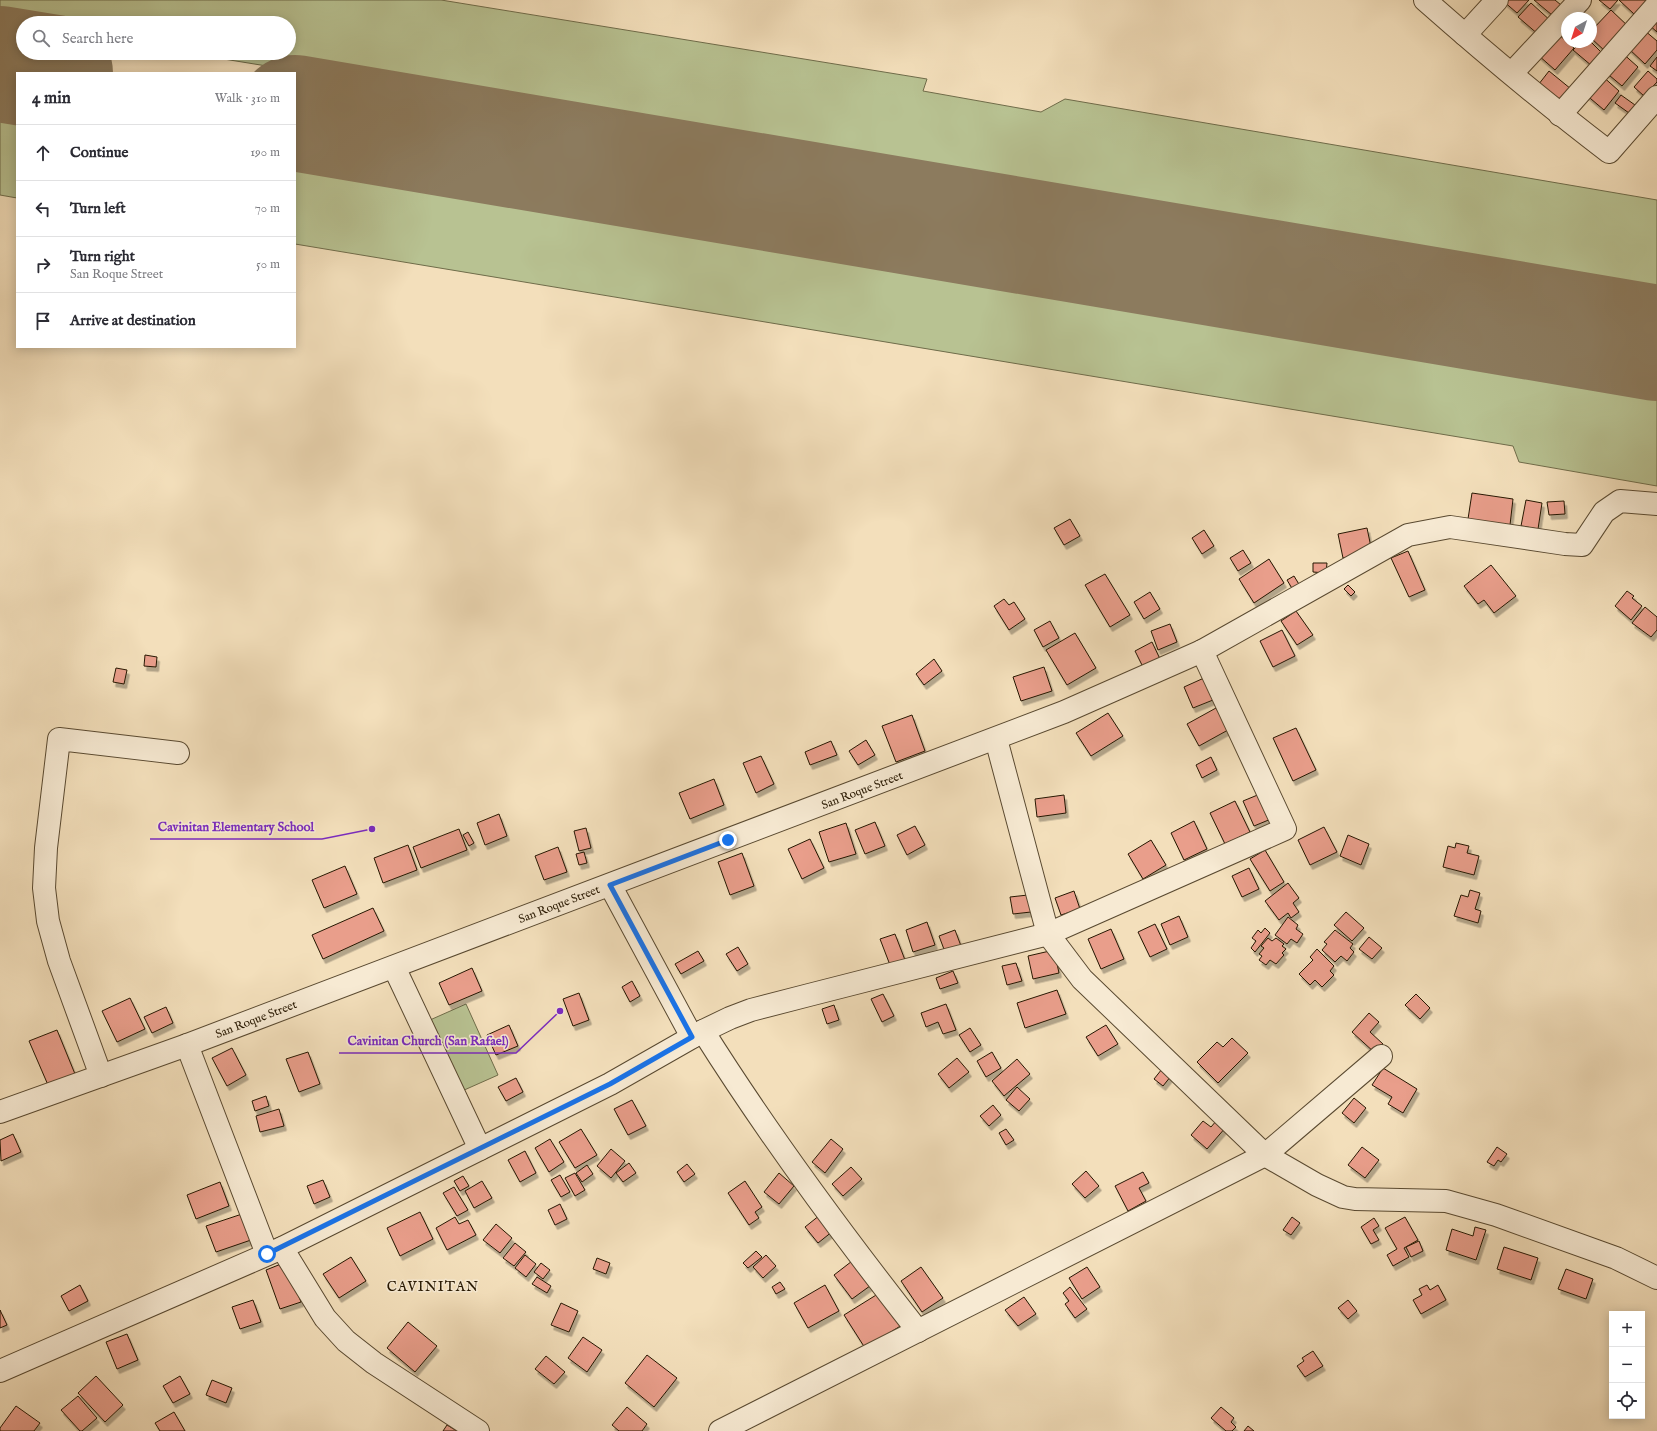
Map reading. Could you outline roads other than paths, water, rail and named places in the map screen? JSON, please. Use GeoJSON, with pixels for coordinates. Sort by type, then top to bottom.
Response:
{"type":"FeatureCollection","features":[{"type":"Feature","properties":{"kind":"street"},"geometry":{"type":"LineString","coordinates":[[1425,0],[1560,115],[1609,152],[1657,97]]}},
{"type":"Feature","properties":{"kind":"street"},"geometry":{"type":"LineString","coordinates":[[1465,35],[1496,0]]}},
{"type":"Feature","properties":{"kind":"street"},"geometry":{"type":"LineString","coordinates":[[1512,73],[1580,0]]}},
{"type":"Feature","properties":{"kind":"street"},"geometry":{"type":"LineString","coordinates":[[1560,115],[1657,6]]}},
{"type":"Feature","properties":{"kind":"street","name":"San Roque Street"},"geometry":{"type":"LineString","coordinates":[[0,1112],[187,1045],[1064,712],[1202,651],[1408,535],[1450,527],[1582,545],[1604,512],[1620,501],[1657,504]]}},
{"type":"Feature","properties":{"kind":"street"},"geometry":{"type":"LineString","coordinates":[[0,1371],[275,1251],[610,1084],[698,1034],[751,1010],[1048,934],[1285,829],[1202,651]]}},
{"type":"Feature","properties":{"kind":"street"},"geometry":{"type":"LineString","coordinates":[[101,1076],[59,961],[48,921],[44,888],[46,848],[60,739],[178,753]]}},
{"type":"Feature","properties":{"kind":"street"},"geometry":{"type":"LineString","coordinates":[[996,739],[1048,934],[1082,979],[1265,1155],[1317,1185],[1342,1197],[1355,1199],[1446,1201],[1496,1215],[1594,1250],[1641,1269],[1657,1278]]}},
{"type":"Feature","properties":{"kind":"street"},"geometry":{"type":"LineString","coordinates":[[610,885],[698,1034],[738,1086],[850,1244],[918,1331]]}},
{"type":"Feature","properties":{"kind":"street"},"geometry":{"type":"LineString","coordinates":[[394,967],[480,1149]]}},
{"type":"Feature","properties":{"kind":"street"},"geometry":{"type":"LineString","coordinates":[[187,1045],[275,1251],[325,1318],[346,1341],[374,1363],[478,1431]]}},
{"type":"Feature","properties":{"kind":"street"},"geometry":{"type":"LineString","coordinates":[[720,1431],[1265,1155],[1381,1056]]}},
{"type":"Feature","properties":{"kind":"place","name":"Cavinitan Elementary School"},"geometry":{"type":"Point","coordinates":[372,829]}},
{"type":"Feature","properties":{"kind":"place","name":"Cavinitan Church (San Rafael)"},"geometry":{"type":"Point","coordinates":[560,1011]}},
{"type":"Feature","properties":{"kind":"district","name":"CAVINITAN"},"geometry":{"type":"Point","coordinates":[433,1286]}}]}
